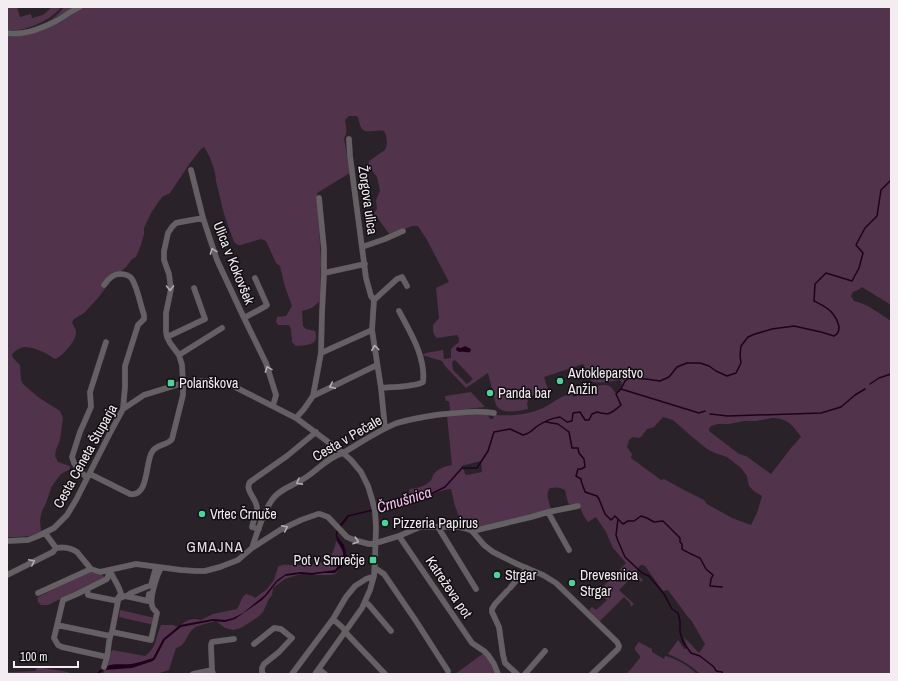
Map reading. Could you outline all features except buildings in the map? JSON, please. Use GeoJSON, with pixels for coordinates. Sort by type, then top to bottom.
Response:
{"type":"FeatureCollection","features":[{"type":"Feature","properties":{"kind":"street"},"geometry":{"type":"LineString","coordinates":[[7,33],[20,34],[38,29],[56,21],[80,7]]}},
{"type":"Feature","properties":{"kind":"street","name":"Žorgova ulica"},"geometry":{"type":"LineString","coordinates":[[349,139],[364,264],[371,296],[374,300],[372,330],[381,388],[385,428]]}},
{"type":"Feature","properties":{"kind":"street","name":"Ulica v Kokovšek"},"geometry":{"type":"LineString","coordinates":[[191,170],[203,218],[217,260],[271,376],[276,394],[273,406]]}},
{"type":"Feature","properties":{"kind":"street"},"geometry":{"type":"LineString","coordinates":[[296,418],[313,396],[321,353],[324,249],[319,198]]}},
{"type":"Feature","properties":{"kind":"street","name":"Ulica v Kokovšek"},"geometry":{"type":"LineString","coordinates":[[167,337],[166,313],[171,289],[169,274],[164,260],[164,251],[168,233],[176,224],[203,218]]}},
{"type":"Feature","properties":{"kind":"street"},"geometry":{"type":"LineString","coordinates":[[362,247],[403,231]]}},
{"type":"Feature","properties":{"kind":"street"},"geometry":{"type":"LineString","coordinates":[[324,273],[364,264]]}},
{"type":"Feature","properties":{"kind":"street"},"geometry":{"type":"LineString","coordinates":[[104,285],[108,279],[116,274],[122,274],[130,277],[136,289],[144,315],[144,319],[138,325],[125,366],[123,409]]}},
{"type":"Feature","properties":{"kind":"street"},"geometry":{"type":"LineString","coordinates":[[374,300],[397,279],[402,277],[407,286]]}},
{"type":"Feature","properties":{"kind":"street","name":"Ulica v Kokovšek"},"geometry":{"type":"LineString","coordinates":[[244,318],[266,306],[254,278]]}},
{"type":"Feature","properties":{"kind":"street"},"geometry":{"type":"LineString","coordinates":[[106,342],[90,392],[91,407],[80,432],[72,457],[78,469],[88,476],[134,495],[142,490],[153,450],[170,442],[172,439],[183,395],[183,383],[182,365],[179,354],[170,344],[167,337],[205,319],[194,288]]}},
{"type":"Feature","properties":{"kind":"street"},"geometry":{"type":"LineString","coordinates":[[381,388],[420,384],[423,382],[422,362],[419,353],[399,311]]}},
{"type":"Feature","properties":{"kind":"street"},"geometry":{"type":"LineString","coordinates":[[179,354],[222,328]]}},
{"type":"Feature","properties":{"kind":"street"},"geometry":{"type":"LineString","coordinates":[[321,353],[372,330]]}},
{"type":"Feature","properties":{"kind":"street"},"geometry":{"type":"LineString","coordinates":[[313,396],[377,365]]}},
{"type":"Feature","properties":{"kind":"street","name":"Cesta Ceneta Štuparja"},"geometry":{"type":"LineString","coordinates":[[7,541],[28,540],[38,536],[54,528],[67,515],[123,409],[144,395],[183,383],[202,381],[227,384],[240,389],[296,418],[343,453],[364,476],[370,493],[374,509],[376,543],[374,576],[370,590],[365,602],[317,671]]}},
{"type":"Feature","properties":{"kind":"street","name":"Cesta v Pečale"},"geometry":{"type":"LineString","coordinates":[[252,548],[272,499],[279,493],[306,478],[324,463],[385,428],[425,417],[475,411],[494,413]]}},
{"type":"Feature","properties":{"kind":"street"},"geometry":{"type":"LineString","coordinates":[[259,529],[252,527],[257,508],[248,488],[248,484],[287,456],[316,432]]}},
{"type":"Feature","properties":{"kind":"street"},"geometry":{"type":"LineString","coordinates":[[472,531],[578,506]]}},
{"type":"Feature","properties":{"kind":"street"},"geometry":{"type":"LineString","coordinates":[[548,512],[569,550]]}},
{"type":"Feature","properties":{"kind":"street"},"geometry":{"type":"LineString","coordinates":[[7,575],[53,552],[56,548],[74,550],[91,569],[100,572],[136,564],[181,570],[205,571],[238,560],[252,548],[280,530],[318,514],[328,517],[347,537],[369,544],[400,536],[420,527],[459,527],[472,531],[484,545],[493,552],[556,583],[618,644],[618,649],[592,674]]}},
{"type":"Feature","properties":{"kind":"street"},"geometry":{"type":"LineString","coordinates":[[438,528],[476,589]]}},
{"type":"Feature","properties":{"kind":"street"},"geometry":{"type":"LineString","coordinates":[[45,532],[56,548]]}},
{"type":"Feature","properties":{"kind":"street","name":"Katreževa pot"},"geometry":{"type":"LineString","coordinates":[[400,536],[472,643],[482,649],[492,660],[498,674]]}},
{"type":"Feature","properties":{"kind":"street"},"geometry":{"type":"LineString","coordinates":[[57,625],[151,640],[157,613],[152,608],[150,601],[151,585],[158,567]]}},
{"type":"Feature","properties":{"kind":"street"},"geometry":{"type":"LineString","coordinates":[[150,601],[158,573],[158,567]]}},
{"type":"Feature","properties":{"kind":"street"},"geometry":{"type":"LineString","coordinates":[[375,568],[384,574],[448,671]]}},
{"type":"Feature","properties":{"kind":"street"},"geometry":{"type":"LineString","coordinates":[[517,674],[505,664],[499,627],[492,609],[527,568]]}},
{"type":"Feature","properties":{"kind":"street"},"geometry":{"type":"LineString","coordinates":[[38,593],[91,569]]}},
{"type":"Feature","properties":{"kind":"street"},"geometry":{"type":"LineString","coordinates":[[107,656],[62,647],[58,645],[54,638],[63,600],[107,579],[110,570]]}},
{"type":"Feature","properties":{"kind":"street"},"geometry":{"type":"LineString","coordinates":[[104,667],[109,650],[116,608],[121,594],[110,570]]}},
{"type":"Feature","properties":{"kind":"street"},"geometry":{"type":"LineString","coordinates":[[292,674],[333,619],[346,597],[356,586],[366,579],[374,576]]}},
{"type":"Feature","properties":{"kind":"street"},"geometry":{"type":"LineString","coordinates":[[87,589],[88,595],[118,600],[151,585]]}},
{"type":"Feature","properties":{"kind":"street"},"geometry":{"type":"LineString","coordinates":[[127,596],[150,601]]}},
{"type":"Feature","properties":{"kind":"street"},"geometry":{"type":"LineString","coordinates":[[365,602],[391,631]]}},
{"type":"Feature","properties":{"kind":"street"},"geometry":{"type":"LineString","coordinates":[[333,619],[341,625],[385,674]]}},
{"type":"Feature","properties":{"kind":"street"},"geometry":{"type":"LineString","coordinates":[[254,644],[274,628],[281,629],[292,638],[279,652],[264,664],[262,668],[263,674]]}},
{"type":"Feature","properties":{"kind":"street"},"geometry":{"type":"LineString","coordinates":[[193,674],[198,672],[212,672],[212,642],[234,639]]}},
{"type":"Feature","properties":{"kind":"street"},"geometry":{"type":"LineString","coordinates":[[525,674],[545,651]]}},
{"type":"Feature","properties":{"kind":"street"},"geometry":{"type":"LineString","coordinates":[[317,671],[325,674]]}},
{"type":"Feature","properties":{"kind":"shaded area"},"geometry":{"type":"Polygon","coordinates":[[[7,7],[17,7],[20,17],[31,14],[32,18],[43,15],[52,7],[61,7],[57,12],[37,24],[21,30],[7,30],[7,7]]]}},
{"type":"Feature","properties":{"kind":"shaded area"},"geometry":{"type":"Polygon","coordinates":[[[64,7],[75,7],[51,20],[58,14],[64,7]]]}},
{"type":"Feature","properties":{"kind":"shaded area"},"geometry":{"type":"Polygon","coordinates":[[[86,7],[891,7],[891,305],[862,287],[853,292],[851,296],[854,301],[868,306],[891,321],[891,674],[700,674],[685,662],[668,654],[678,640],[686,649],[687,646],[684,637],[699,653],[705,644],[691,620],[668,590],[663,591],[645,566],[640,565],[636,573],[643,580],[641,582],[634,575],[619,590],[634,604],[631,607],[630,603],[624,597],[599,622],[589,610],[592,607],[596,610],[607,600],[599,591],[626,563],[613,548],[606,532],[596,517],[588,522],[578,504],[572,505],[568,503],[565,490],[561,488],[550,488],[548,501],[551,509],[474,528],[462,524],[455,506],[451,489],[420,499],[411,498],[409,491],[410,489],[426,484],[431,481],[433,475],[437,471],[452,465],[447,416],[471,414],[488,415],[490,419],[493,419],[496,415],[526,414],[543,408],[567,395],[571,394],[574,397],[577,395],[576,392],[592,387],[606,385],[616,393],[620,391],[622,385],[621,381],[618,380],[601,383],[591,381],[583,364],[544,377],[549,392],[537,393],[529,398],[527,403],[528,409],[506,411],[498,408],[496,405],[488,373],[466,388],[442,361],[422,355],[443,350],[444,359],[451,358],[451,349],[459,342],[457,335],[437,338],[433,331],[433,325],[439,318],[436,288],[449,282],[418,226],[412,226],[390,235],[374,213],[377,209],[376,200],[380,191],[377,177],[368,165],[369,161],[385,150],[387,146],[386,138],[384,131],[369,131],[362,129],[357,116],[349,116],[345,120],[346,132],[344,138],[350,173],[317,193],[321,261],[320,301],[312,308],[302,311],[303,326],[306,329],[315,331],[316,340],[314,342],[308,345],[296,346],[292,342],[291,329],[289,325],[278,325],[276,322],[277,317],[286,316],[292,306],[285,287],[280,266],[276,263],[266,241],[261,239],[241,245],[234,242],[224,214],[214,168],[204,147],[190,163],[170,193],[162,197],[151,213],[144,228],[141,245],[136,257],[132,259],[126,267],[113,278],[98,298],[84,313],[74,319],[72,322],[76,335],[72,343],[65,351],[55,359],[40,351],[28,347],[20,348],[12,354],[13,358],[20,365],[21,380],[23,384],[38,397],[60,411],[63,418],[60,440],[55,456],[58,462],[70,466],[70,469],[61,474],[51,488],[42,511],[40,520],[41,531],[29,536],[7,537],[7,36],[32,33],[48,28],[61,22],[73,12],[86,7]],[[454,360],[452,363],[453,370],[467,384],[473,379],[456,361],[454,360]],[[663,417],[654,427],[647,429],[641,437],[633,437],[629,440],[627,447],[632,454],[631,458],[661,480],[664,479],[704,500],[707,504],[732,518],[751,525],[757,513],[762,496],[749,486],[747,476],[741,468],[727,457],[707,449],[673,420],[663,417]],[[772,418],[756,421],[718,424],[711,426],[709,431],[739,454],[746,456],[771,474],[801,437],[789,423],[781,419],[772,418]],[[481,461],[461,466],[467,475],[482,472],[481,461]]]}},
{"type":"Feature","properties":{"kind":"shaded area"},"geometry":{"type":"Polygon","coordinates":[[[465,346],[471,349],[470,352],[459,352],[456,350],[457,347],[461,348],[465,346]]]}},
{"type":"Feature","properties":{"kind":"shaded area"},"geometry":{"type":"Polygon","coordinates":[[[471,392],[485,407],[450,411],[449,401],[446,401],[445,396],[471,392]]]}},
{"type":"Feature","properties":{"kind":"shaded area","name":"Črnušnica"},"geometry":{"type":"Polygon","coordinates":[[[347,516],[348,518],[338,531],[337,536],[344,545],[347,557],[343,565],[335,573],[285,576],[277,582],[262,600],[235,619],[225,622],[212,621],[181,627],[165,640],[153,661],[132,668],[104,670],[96,674],[108,665],[131,664],[153,658],[163,639],[180,625],[213,619],[225,620],[243,613],[265,595],[277,580],[286,574],[335,570],[341,562],[343,556],[336,537],[336,532],[347,516]]]}},
{"type":"Feature","properties":{"kind":"shaded area"},"geometry":{"type":"Polygon","coordinates":[[[336,541],[342,549],[343,557],[336,574],[302,574],[285,579],[273,588],[272,595],[263,612],[241,628],[233,630],[225,628],[216,621],[200,625],[191,631],[182,645],[176,648],[169,670],[159,674],[103,674],[112,650],[145,656],[154,646],[161,625],[173,625],[178,627],[189,620],[201,620],[213,614],[237,609],[246,594],[255,598],[266,590],[274,580],[278,567],[281,565],[313,565],[319,563],[330,556],[334,550],[336,541]]]}},
{"type":"Feature","properties":{"kind":"shaded area"},"geometry":{"type":"Polygon","coordinates":[[[89,572],[104,576],[104,578],[48,605],[41,605],[38,602],[37,598],[42,595],[89,572]]]}},
{"type":"Feature","properties":{"kind":"shaded area"},"geometry":{"type":"Polygon","coordinates":[[[120,610],[155,618],[154,625],[119,617],[120,610]]]}},
{"type":"Feature","properties":{"kind":"shaded area"},"geometry":{"type":"Polygon","coordinates":[[[639,642],[652,649],[652,652],[664,659],[665,656],[674,659],[697,674],[626,674],[640,658],[635,650],[635,647],[639,642]]]}},
{"type":"Feature","properties":{"kind":"shaded area"},"geometry":{"type":"Polygon","coordinates":[[[484,653],[488,657],[497,674],[455,674],[484,653]]]}},
{"type":"Feature","properties":{"kind":"shaded area"},"geometry":{"type":"Polygon","coordinates":[[[37,668],[68,672],[70,674],[7,674],[7,672],[35,671],[37,668]]]}},
{"type":"Feature","properties":{"kind":"waterway","name":"Črnušnica"},"geometry":{"type":"LineString","coordinates":[[377,509],[395,505],[411,498],[431,494],[445,487],[462,468],[477,468],[488,451],[494,432],[510,429],[523,435],[527,434],[541,423],[553,418],[560,417],[567,422],[572,421],[573,413],[580,412],[585,420],[589,420],[592,414],[597,412],[605,414],[610,413],[621,405],[616,394],[621,389],[625,381],[631,377],[660,381],[669,377],[677,367],[687,363],[700,363],[709,366],[727,376],[736,373],[741,363],[741,346],[748,337],[772,329],[794,326],[834,336],[837,334],[839,329],[838,323],[829,310],[814,301],[815,284],[826,273],[852,281],[859,268],[863,253],[856,245],[865,228],[877,216],[881,190],[891,180]]}},
{"type":"Feature","properties":{"kind":"waterway"},"geometry":{"type":"LineString","coordinates":[[870,384],[879,378],[891,374]]}},
{"type":"Feature","properties":{"kind":"waterway"},"geometry":{"type":"LineString","coordinates":[[621,389],[699,413],[705,411]]}},
{"type":"Feature","properties":{"kind":"waterway"},"geometry":{"type":"LineString","coordinates":[[710,414],[728,416],[821,413],[841,407],[865,389]]}},
{"type":"Feature","properties":{"kind":"waterway"},"geometry":{"type":"LineString","coordinates":[[546,422],[558,424],[569,432],[572,448],[578,448],[579,453],[584,459],[585,467],[578,469],[576,476],[581,479],[585,492],[597,496],[605,514],[611,520],[615,516],[623,524],[628,521],[634,521],[641,516],[654,522],[663,521],[680,538],[682,549],[700,558],[706,569],[713,575],[710,586],[722,587]]}},
{"type":"Feature","properties":{"kind":"waterway","name":"Črnušnica"},"geometry":{"type":"LineString","coordinates":[[347,517],[373,510]]}},
{"type":"Feature","properties":{"kind":"waterway"},"geometry":{"type":"LineString","coordinates":[[618,519],[616,535],[625,557],[642,573],[649,576],[664,594],[672,609],[678,613],[680,632],[683,642],[691,653],[700,656],[714,667],[716,671],[722,672],[723,674]]}},
{"type":"Feature","properties":{"kind":"place","name":"Avtokleparstvo Anžin"},"geometry":{"type":"Point","coordinates":[560,381]}},
{"type":"Feature","properties":{"kind":"place","name":"Polanškova"},"geometry":{"type":"Point","coordinates":[171,383]}},
{"type":"Feature","properties":{"kind":"place","name":"Panda bar"},"geometry":{"type":"Point","coordinates":[490,393]}},
{"type":"Feature","properties":{"kind":"place","name":"Vrtec Črnuče"},"geometry":{"type":"Point","coordinates":[202,514]}},
{"type":"Feature","properties":{"kind":"place","name":"Pizzeria Papirus"},"geometry":{"type":"Point","coordinates":[385,523]}},
{"type":"Feature","properties":{"kind":"place","name":"Pot v Smrečje"},"geometry":{"type":"Point","coordinates":[373,560]}},
{"type":"Feature","properties":{"kind":"place","name":"Strgar"},"geometry":{"type":"Point","coordinates":[497,575]}},
{"type":"Feature","properties":{"kind":"place","name":"Drevesnica Strgar"},"geometry":{"type":"Point","coordinates":[572,583]}},
{"type":"Feature","properties":{"kind":"district","name":"GMAJNA"},"geometry":{"type":"Point","coordinates":[215,547]}}]}
